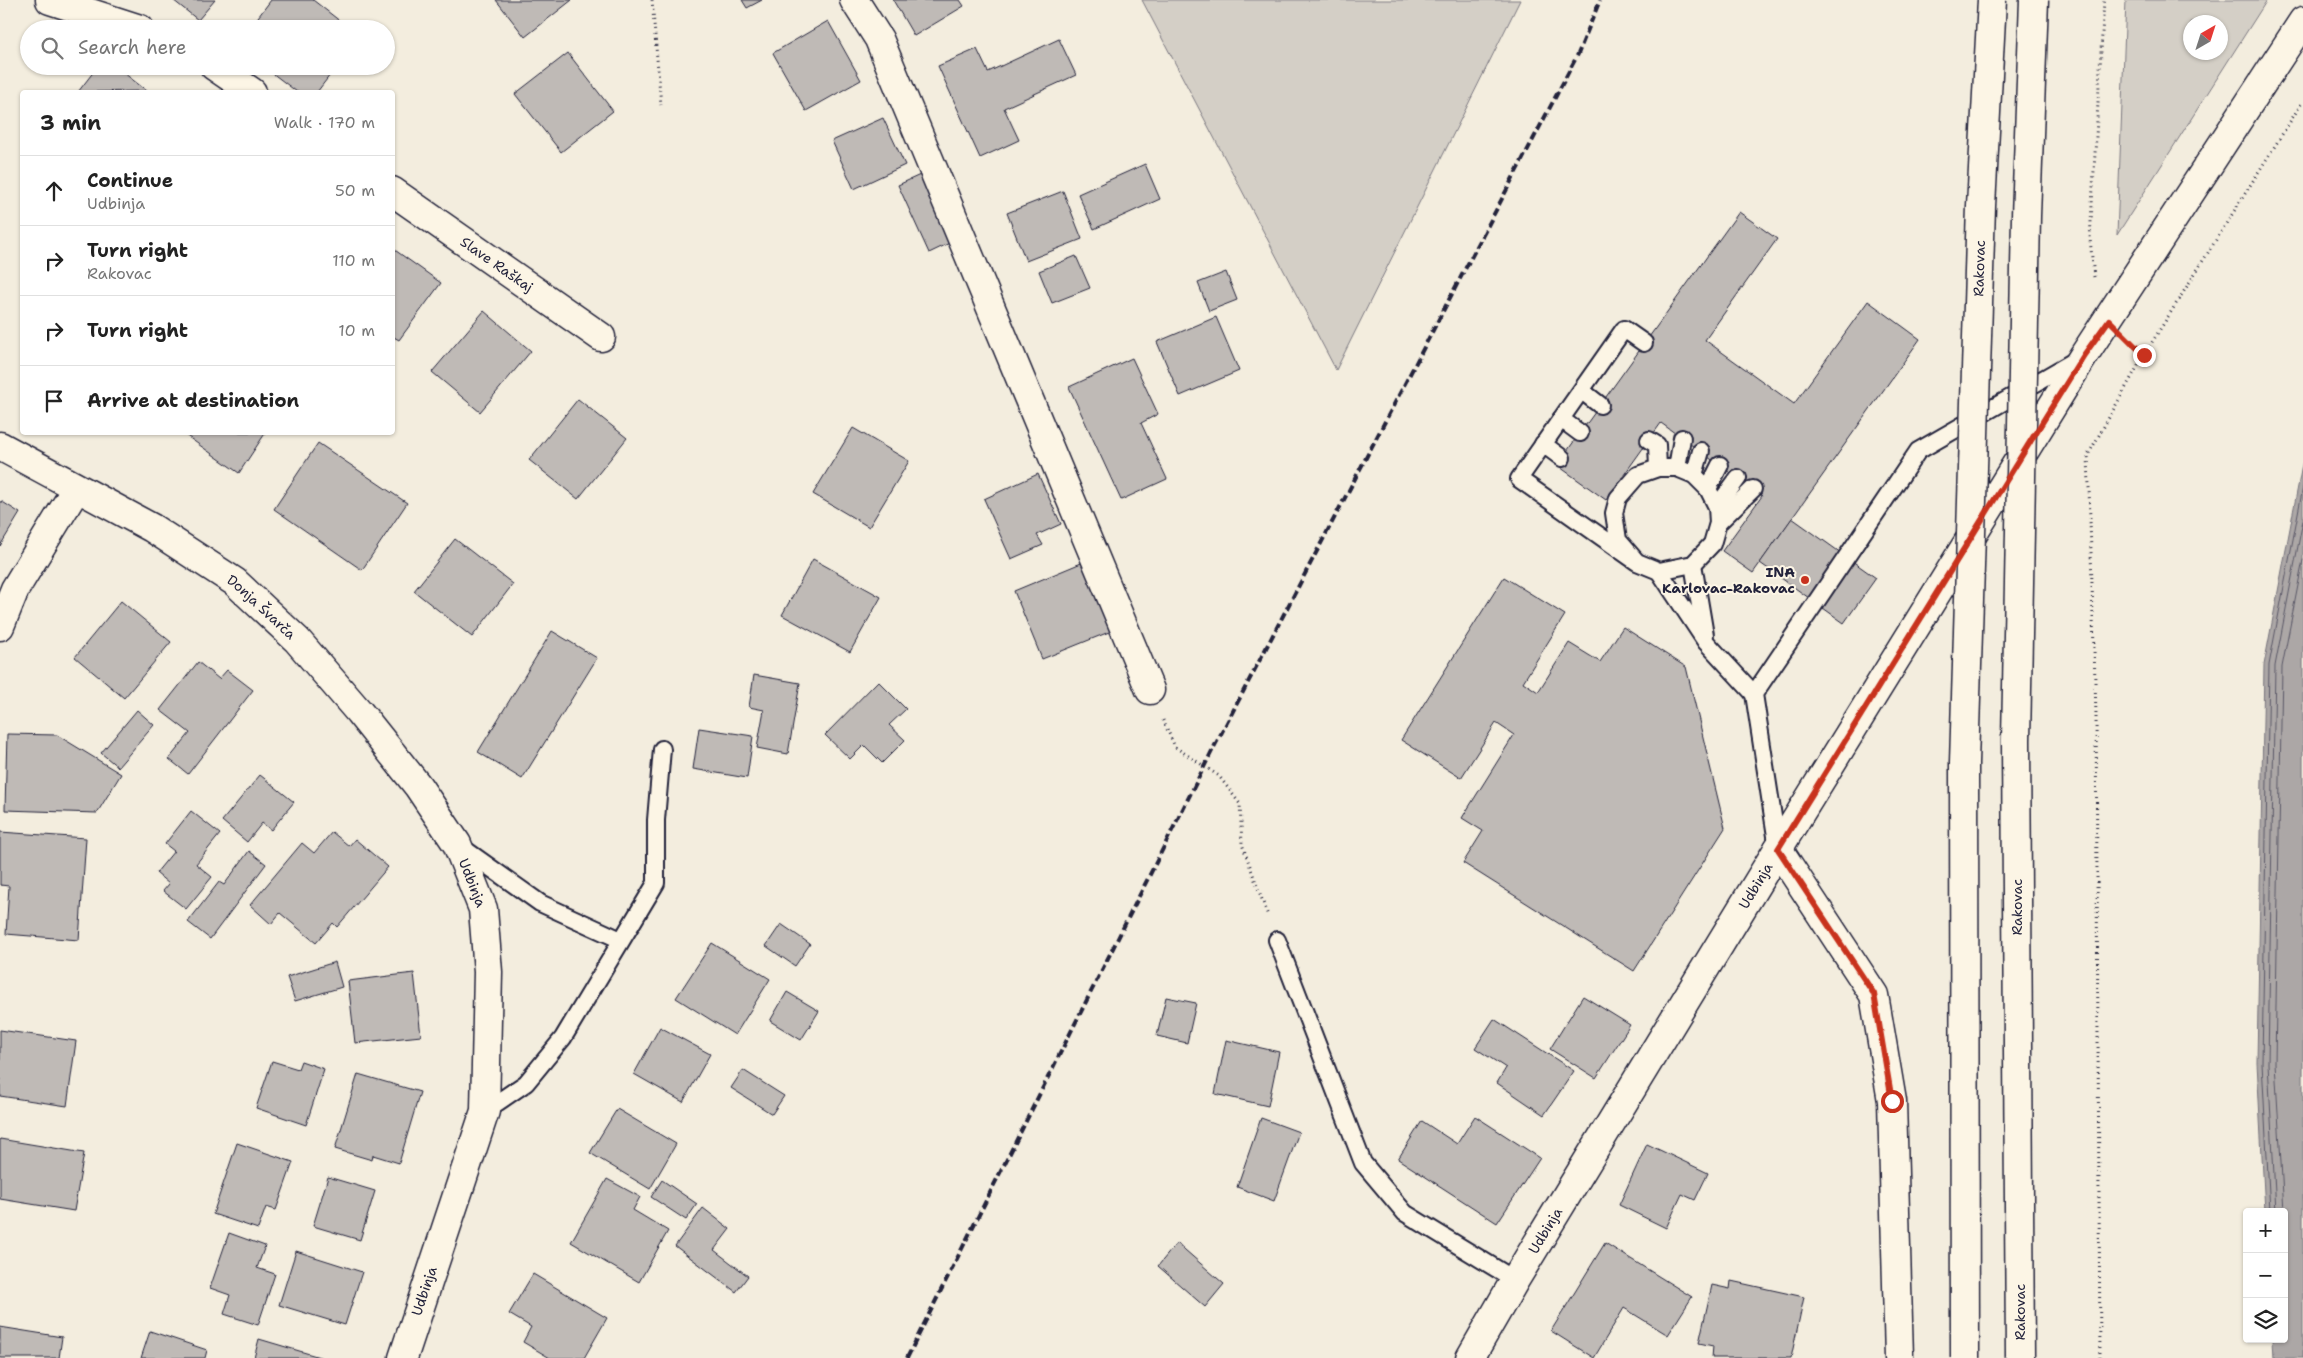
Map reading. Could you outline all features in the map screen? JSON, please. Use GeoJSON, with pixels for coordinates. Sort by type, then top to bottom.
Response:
{"type":"FeatureCollection","features":[{"type":"Feature","properties":{"kind":"main road"},"geometry":{"type":"LineString","coordinates":[[50,0],[112,20]]}},
{"type":"Feature","properties":{"kind":"main road"},"geometry":{"type":"LineString","coordinates":[[854,0],[879,39],[1150,690]]}},
{"type":"Feature","properties":{"kind":"main road","name":"Rakovac"},"geometry":{"type":"LineString","coordinates":[[1965,1358],[1964,763],[1981,206],[1992,0]]}},
{"type":"Feature","properties":{"kind":"main road","name":"Rakovac"},"geometry":{"type":"LineString","coordinates":[[2020,1358],[2016,740],[2026,216],[2034,0]]}},
{"type":"Feature","properties":{"kind":"main road"},"geometry":{"type":"LineString","coordinates":[[1778,849],[2084,355],[2109,320],[2303,21]]}},
{"type":"Feature","properties":{"kind":"main road"},"geometry":{"type":"LineString","coordinates":[[227,75],[249,90]]}},
{"type":"Feature","properties":{"kind":"main road","name":"Slave Raškaj"},"geometry":{"type":"LineString","coordinates":[[395,193],[601,337]]}},
{"type":"Feature","properties":{"kind":"main road","name":"Donja Švarča"},"geometry":{"type":"LineString","coordinates":[[0,446],[76,489],[152,528],[242,589],[297,640],[359,712],[418,786],[457,844]]}},
{"type":"Feature","properties":{"kind":"main road"},"geometry":{"type":"LineString","coordinates":[[0,626],[15,589],[76,489]]}},
{"type":"Feature","properties":{"kind":"main road","name":"Udbinja"},"geometry":{"type":"LineString","coordinates":[[402,1358],[485,1111],[488,972],[483,909],[457,844]]}},
{"type":"Feature","properties":{"kind":"main road","name":"Udbinja"},"geometry":{"type":"LineString","coordinates":[[1470,1358],[1515,1280],[1778,849],[1874,994],[1892,1101],[1899,1358]]}},
{"type":"Feature","properties":{"kind":"lane"},"geometry":{"type":"LineString","coordinates":[[1644,343],[1624,329],[1519,479],[1637,562],[1659,571],[1693,564],[1712,544],[1717,515],[1738,478]]}},
{"type":"Feature","properties":{"kind":"lane"},"geometry":{"type":"LineString","coordinates":[[1754,694],[1918,452],[2084,355]]}},
{"type":"Feature","properties":{"kind":"lane"},"geometry":{"type":"LineString","coordinates":[[1582,391],[1600,405]]}},
{"type":"Feature","properties":{"kind":"lane"},"geometry":{"type":"LineString","coordinates":[[1560,419],[1580,433]]}},
{"type":"Feature","properties":{"kind":"lane"},"geometry":{"type":"LineString","coordinates":[[1677,468],[1682,438]]}},
{"type":"Feature","properties":{"kind":"lane"},"geometry":{"type":"LineString","coordinates":[[1649,440],[1657,445],[1658,468]]}},
{"type":"Feature","properties":{"kind":"lane"},"geometry":{"type":"LineString","coordinates":[[1543,444],[1562,458]]}},
{"type":"Feature","properties":{"kind":"lane"},"geometry":{"type":"LineString","coordinates":[[1694,475],[1701,451]]}},
{"type":"Feature","properties":{"kind":"lane"},"geometry":{"type":"LineString","coordinates":[[1708,489],[1720,465]]}},
{"type":"Feature","properties":{"kind":"lane"},"geometry":{"type":"LineString","coordinates":[[1637,562],[1618,540],[1614,513],[1615,495],[1634,472],[1658,468],[1677,468],[1694,475],[1708,489],[1717,515]]}},
{"type":"Feature","properties":{"kind":"lane"},"geometry":{"type":"LineString","coordinates":[[1717,515],[1753,489]]}},
{"type":"Feature","properties":{"kind":"lane"},"geometry":{"type":"LineString","coordinates":[[1693,564],[1706,642]]}},
{"type":"Feature","properties":{"kind":"lane"},"geometry":{"type":"LineString","coordinates":[[1659,571],[1706,642],[1754,694],[1778,849]]}},
{"type":"Feature","properties":{"kind":"lane"},"geometry":{"type":"LineString","coordinates":[[485,1111],[526,1083],[562,1038],[656,883],[656,820],[662,749]]}},
{"type":"Feature","properties":{"kind":"lane","name":"Udbinja"},"geometry":{"type":"LineString","coordinates":[[457,844],[540,903],[621,940]]}},
{"type":"Feature","properties":{"kind":"lane"},"geometry":{"type":"LineString","coordinates":[[1277,940],[1363,1163],[1405,1213],[1515,1280]]}},
{"type":"Feature","properties":{"kind":"path"},"geometry":{"type":"LineString","coordinates":[[652,0],[660,105]]}},
{"type":"Feature","properties":{"kind":"path"},"geometry":{"type":"LineString","coordinates":[[2104,0],[2090,239],[2094,282],[2109,320],[2144,355]]}},
{"type":"Feature","properties":{"kind":"path"},"geometry":{"type":"LineString","coordinates":[[2100,1358],[2096,714],[2088,454],[2144,355],[2303,101]]}},
{"type":"Feature","properties":{"kind":"path"},"geometry":{"type":"LineString","coordinates":[[1150,690],[1175,748],[1219,776],[1240,804],[1242,844],[1277,940]]}},
{"type":"Feature","properties":{"kind":"shaded area"},"geometry":{"type":"Polygon","coordinates":[[[1142,0],[1520,0],[1336,370],[1142,0]]]}},
{"type":"Feature","properties":{"kind":"shaded area"},"geometry":{"type":"Polygon","coordinates":[[[2126,0],[2267,0],[2117,235],[2126,0]]]}},
{"type":"Feature","properties":{"kind":"water"},"geometry":{"type":"Polygon","coordinates":[[[2303,460],[2303,1358],[2274,1358],[2273,1343],[2288,1343],[2288,1208],[2265,1208],[2257,1063],[2264,665],[2303,460]]]}},
{"type":"Feature","properties":{"kind":"building"},"geometry":{"type":"Polygon","coordinates":[[[173,0],[215,0],[198,20],[173,0]]]}},
{"type":"Feature","properties":{"kind":"building"},"geometry":{"type":"Polygon","coordinates":[[[271,0],[313,0],[339,20],[256,20],[271,0]]]}},
{"type":"Feature","properties":{"kind":"building"},"geometry":{"type":"Polygon","coordinates":[[[496,0],[572,0],[525,37],[496,0]]]}},
{"type":"Feature","properties":{"kind":"building"},"geometry":{"type":"Polygon","coordinates":[[[742,0],[762,0],[747,8],[742,0]]]}},
{"type":"Feature","properties":{"kind":"building"},"geometry":{"type":"Polygon","coordinates":[[[893,0],[960,0],[964,6],[914,36],[893,0]]]}},
{"type":"Feature","properties":{"kind":"building"},"geometry":{"type":"Polygon","coordinates":[[[828,21],[861,80],[806,111],[773,53],[828,21]]]}},
{"type":"Feature","properties":{"kind":"building"},"geometry":{"type":"Polygon","coordinates":[[[1059,39],[1076,75],[1004,108],[1019,140],[980,158],[938,66],[977,49],[988,72],[1059,39]]]}},
{"type":"Feature","properties":{"kind":"building"},"geometry":{"type":"Polygon","coordinates":[[[568,53],[613,111],[561,152],[515,94],[568,53]]]}},
{"type":"Feature","properties":{"kind":"building"},"geometry":{"type":"Polygon","coordinates":[[[91,75],[127,75],[146,90],[80,90],[91,75]]]}},
{"type":"Feature","properties":{"kind":"building"},"geometry":{"type":"Polygon","coordinates":[[[275,75],[330,75],[319,90],[294,90],[275,75]]]}},
{"type":"Feature","properties":{"kind":"building"},"geometry":{"type":"Polygon","coordinates":[[[883,118],[905,165],[854,189],[832,141],[883,118]]]}},
{"type":"Feature","properties":{"kind":"building"},"geometry":{"type":"Polygon","coordinates":[[[1145,164],[1160,199],[1094,229],[1078,194],[1145,164]]]}},
{"type":"Feature","properties":{"kind":"building"},"geometry":{"type":"Polygon","coordinates":[[[929,171],[960,238],[929,253],[898,185],[929,171]]]}},
{"type":"Feature","properties":{"kind":"building"},"geometry":{"type":"Polygon","coordinates":[[[1063,191],[1082,239],[1026,261],[1007,213],[1063,191]]]}},
{"type":"Feature","properties":{"kind":"building"},"geometry":{"type":"Polygon","coordinates":[[[1739,212],[1777,239],[1705,340],[1794,404],[1868,301],[1920,339],[1753,573],[1722,551],[1762,496],[1661,423],[1606,500],[1557,465],[1739,212]]]}},
{"type":"Feature","properties":{"kind":"building"},"geometry":{"type":"Polygon","coordinates":[[[395,250],[441,283],[399,340],[395,338],[395,250]]]}},
{"type":"Feature","properties":{"kind":"building"},"geometry":{"type":"Polygon","coordinates":[[[1076,256],[1090,288],[1052,303],[1039,271],[1076,256]]]}},
{"type":"Feature","properties":{"kind":"building"},"geometry":{"type":"Polygon","coordinates":[[[1226,272],[1237,300],[1209,311],[1198,283],[1226,272]]]}},
{"type":"Feature","properties":{"kind":"building"},"geometry":{"type":"Polygon","coordinates":[[[484,311],[531,351],[480,412],[432,372],[484,311]]]}},
{"type":"Feature","properties":{"kind":"building"},"geometry":{"type":"Polygon","coordinates":[[[1216,317],[1239,371],[1180,396],[1157,342],[1216,317]]]}},
{"type":"Feature","properties":{"kind":"building"},"geometry":{"type":"Polygon","coordinates":[[[1132,358],[1158,414],[1141,423],[1167,479],[1121,500],[1069,387],[1132,358]]]}},
{"type":"Feature","properties":{"kind":"building"},"geometry":{"type":"Polygon","coordinates":[[[578,399],[627,438],[578,499],[529,460],[578,399]]]}},
{"type":"Feature","properties":{"kind":"building"},"geometry":{"type":"Polygon","coordinates":[[[853,428],[909,461],[869,527],[813,494],[853,428]]]}},
{"type":"Feature","properties":{"kind":"building"},"geometry":{"type":"Polygon","coordinates":[[[185,435],[264,435],[239,473],[185,435]]]}},
{"type":"Feature","properties":{"kind":"building"},"geometry":{"type":"Polygon","coordinates":[[[318,443],[407,503],[362,570],[274,509],[318,443]]]}},
{"type":"Feature","properties":{"kind":"building"},"geometry":{"type":"Polygon","coordinates":[[[1038,474],[1061,524],[1037,535],[1043,545],[1011,559],[984,499],[1038,474]]]}},
{"type":"Feature","properties":{"kind":"building"},"geometry":{"type":"Polygon","coordinates":[[[1,501],[20,513],[0,546],[0,503],[1,501]]]}},
{"type":"Feature","properties":{"kind":"building"},"geometry":{"type":"Polygon","coordinates":[[[1792,518],[1876,578],[1844,623],[1760,563],[1792,518]]]}},
{"type":"Feature","properties":{"kind":"building"},"geometry":{"type":"Polygon","coordinates":[[[455,539],[513,584],[472,637],[414,591],[455,539]]]}},
{"type":"Feature","properties":{"kind":"building"},"geometry":{"type":"Polygon","coordinates":[[[813,559],[881,597],[850,652],[782,615],[813,559]]]}},
{"type":"Feature","properties":{"kind":"building"},"geometry":{"type":"Polygon","coordinates":[[[1086,561],[1114,630],[1042,659],[1014,591],[1086,561]]]}},
{"type":"Feature","properties":{"kind":"building"},"geometry":{"type":"Polygon","coordinates":[[[1504,577],[1565,615],[1523,682],[1538,692],[1569,643],[1600,662],[1623,627],[1686,667],[1725,828],[1634,971],[1463,863],[1483,831],[1462,818],[1514,735],[1496,723],[1461,778],[1401,740],[1504,577]]]}},
{"type":"Feature","properties":{"kind":"building"},"geometry":{"type":"Polygon","coordinates":[[[121,601],[171,642],[124,698],[75,657],[121,601]]]}},
{"type":"Feature","properties":{"kind":"building"},"geometry":{"type":"Polygon","coordinates":[[[552,631],[597,658],[522,779],[478,752],[552,631]]]}},
{"type":"Feature","properties":{"kind":"building"},"geometry":{"type":"Polygon","coordinates":[[[198,662],[219,679],[227,670],[253,690],[188,774],[169,759],[190,733],[160,710],[198,662]]]}},
{"type":"Feature","properties":{"kind":"building"},"geometry":{"type":"Polygon","coordinates":[[[754,675],[800,683],[788,754],[757,748],[764,710],[749,707],[754,675]]]}},
{"type":"Feature","properties":{"kind":"building"},"geometry":{"type":"Polygon","coordinates":[[[878,681],[906,709],[889,725],[905,740],[882,763],[864,745],[850,759],[825,735],[878,681]]]}},
{"type":"Feature","properties":{"kind":"building"},"geometry":{"type":"Polygon","coordinates":[[[137,710],[154,725],[118,767],[101,753],[137,710]]]}},
{"type":"Feature","properties":{"kind":"building"},"geometry":{"type":"Polygon","coordinates":[[[699,728],[753,736],[747,778],[693,769],[699,728]]]}},
{"type":"Feature","properties":{"kind":"building"},"geometry":{"type":"Polygon","coordinates":[[[7,734],[57,735],[121,774],[97,813],[5,810],[7,734]]]}},
{"type":"Feature","properties":{"kind":"building"},"geometry":{"type":"Polygon","coordinates":[[[260,775],[294,802],[271,830],[262,823],[247,842],[222,821],[260,775]]]}},
{"type":"Feature","properties":{"kind":"building"},"geometry":{"type":"Polygon","coordinates":[[[191,811],[220,834],[196,864],[212,877],[186,909],[163,891],[169,884],[156,873],[174,851],[165,844],[191,811]]]}},
{"type":"Feature","properties":{"kind":"building"},"geometry":{"type":"Polygon","coordinates":[[[0,832],[86,838],[79,940],[6,934],[9,886],[0,885],[0,832]]]}},
{"type":"Feature","properties":{"kind":"building"},"geometry":{"type":"Polygon","coordinates":[[[332,832],[349,846],[355,839],[388,867],[337,927],[333,923],[316,943],[280,913],[271,924],[250,905],[302,843],[314,853],[332,832]]]}},
{"type":"Feature","properties":{"kind":"building"},"geometry":{"type":"Polygon","coordinates":[[[249,851],[266,864],[210,939],[188,922],[219,882],[224,885],[249,851]]]}},
{"type":"Feature","properties":{"kind":"building"},"geometry":{"type":"Polygon","coordinates":[[[781,924],[810,944],[795,966],[766,946],[781,924]]]}},
{"type":"Feature","properties":{"kind":"building"},"geometry":{"type":"Polygon","coordinates":[[[712,943],[770,979],[735,1035],[676,998],[712,943]]]}},
{"type":"Feature","properties":{"kind":"building"},"geometry":{"type":"Polygon","coordinates":[[[335,962],[342,987],[295,1001],[287,977],[335,962]]]}},
{"type":"Feature","properties":{"kind":"building"},"geometry":{"type":"Polygon","coordinates":[[[414,973],[421,1036],[355,1043],[348,981],[414,973]]]}},
{"type":"Feature","properties":{"kind":"building"},"geometry":{"type":"Polygon","coordinates":[[[787,992],[819,1011],[801,1040],[770,1021],[787,992]]]}},
{"type":"Feature","properties":{"kind":"building"},"geometry":{"type":"Polygon","coordinates":[[[1583,996],[1630,1025],[1596,1078],[1550,1049],[1583,996]]]}},
{"type":"Feature","properties":{"kind":"building"},"geometry":{"type":"Polygon","coordinates":[[[1166,997],[1196,1003],[1187,1043],[1157,1036],[1166,997]]]}},
{"type":"Feature","properties":{"kind":"building"},"geometry":{"type":"Polygon","coordinates":[[[1494,1019],[1574,1071],[1544,1115],[1497,1083],[1506,1068],[1475,1048],[1494,1019]]]}},
{"type":"Feature","properties":{"kind":"building"},"geometry":{"type":"Polygon","coordinates":[[[660,1027],[710,1054],[683,1102],[634,1074],[660,1027]]]}},
{"type":"Feature","properties":{"kind":"building"},"geometry":{"type":"Polygon","coordinates":[[[0,1030],[76,1041],[67,1106],[0,1096],[0,1030]]]}},
{"type":"Feature","properties":{"kind":"building"},"geometry":{"type":"Polygon","coordinates":[[[1226,1040],[1279,1052],[1268,1106],[1215,1094],[1226,1040]]]}},
{"type":"Feature","properties":{"kind":"building"},"geometry":{"type":"Polygon","coordinates":[[[272,1061],[298,1069],[301,1061],[324,1069],[306,1125],[256,1108],[272,1061]]]}},
{"type":"Feature","properties":{"kind":"building"},"geometry":{"type":"Polygon","coordinates":[[[743,1070],[784,1096],[772,1114],[731,1088],[743,1070]]]}},
{"type":"Feature","properties":{"kind":"building"},"geometry":{"type":"Polygon","coordinates":[[[358,1074],[420,1092],[399,1163],[373,1155],[372,1160],[335,1149],[358,1074]]]}},
{"type":"Feature","properties":{"kind":"building"},"geometry":{"type":"Polygon","coordinates":[[[617,1109],[676,1144],[650,1189],[590,1153],[617,1109]]]}},
{"type":"Feature","properties":{"kind":"building"},"geometry":{"type":"Polygon","coordinates":[[[1475,1116],[1540,1158],[1497,1223],[1398,1159],[1422,1121],[1457,1144],[1475,1116]]]}},
{"type":"Feature","properties":{"kind":"building"},"geometry":{"type":"Polygon","coordinates":[[[1261,1118],[1299,1132],[1274,1201],[1237,1187],[1261,1118]]]}},
{"type":"Feature","properties":{"kind":"building"},"geometry":{"type":"Polygon","coordinates":[[[0,1139],[84,1153],[74,1211],[0,1199],[0,1139]]]}},
{"type":"Feature","properties":{"kind":"building"},"geometry":{"type":"Polygon","coordinates":[[[237,1143],[293,1162],[276,1210],[266,1207],[258,1229],[213,1214],[237,1143]]]}},
{"type":"Feature","properties":{"kind":"building"},"geometry":{"type":"Polygon","coordinates":[[[1647,1144],[1708,1173],[1695,1200],[1682,1194],[1666,1228],[1619,1205],[1647,1144]]]}},
{"type":"Feature","properties":{"kind":"building"},"geometry":{"type":"Polygon","coordinates":[[[328,1177],[375,1191],[360,1240],[313,1226],[328,1177]]]}},
{"type":"Feature","properties":{"kind":"building"},"geometry":{"type":"Polygon","coordinates":[[[607,1179],[640,1197],[633,1210],[668,1231],[639,1282],[571,1242],[607,1179]]]}},
{"type":"Feature","properties":{"kind":"building"},"geometry":{"type":"Polygon","coordinates":[[[662,1180],[697,1204],[686,1220],[651,1197],[662,1180]]]}},
{"type":"Feature","properties":{"kind":"building"},"geometry":{"type":"Polygon","coordinates":[[[703,1208],[730,1229],[714,1250],[748,1276],[736,1292],[675,1246],[703,1208]]]}},
{"type":"Feature","properties":{"kind":"building"},"geometry":{"type":"Polygon","coordinates":[[[229,1233],[265,1246],[257,1268],[275,1274],[258,1325],[224,1314],[230,1295],[210,1288],[229,1233]]]}},
{"type":"Feature","properties":{"kind":"building"},"geometry":{"type":"Polygon","coordinates":[[[1177,1243],[1224,1284],[1205,1307],[1158,1266],[1177,1243]]]}},
{"type":"Feature","properties":{"kind":"building"},"geometry":{"type":"Polygon","coordinates":[[[1605,1243],[1692,1297],[1668,1335],[1624,1308],[1594,1358],[1551,1331],[1605,1243]]]}},
{"type":"Feature","properties":{"kind":"building"},"geometry":{"type":"Polygon","coordinates":[[[296,1251],[362,1272],[345,1325],[279,1305],[296,1251]]]}},
{"type":"Feature","properties":{"kind":"building"},"geometry":{"type":"Polygon","coordinates":[[[533,1274],[607,1318],[584,1358],[550,1358],[523,1342],[531,1327],[509,1314],[533,1274]]]}},
{"type":"Feature","properties":{"kind":"building"},"geometry":{"type":"Polygon","coordinates":[[[1731,1281],[1804,1297],[1791,1358],[1712,1358],[1713,1346],[1699,1343],[1712,1285],[1730,1289],[1731,1281]]]}},
{"type":"Feature","properties":{"kind":"building"},"geometry":{"type":"Polygon","coordinates":[[[0,1327],[62,1337],[59,1358],[0,1358],[0,1327]]]}},
{"type":"Feature","properties":{"kind":"building"},"geometry":{"type":"Polygon","coordinates":[[[150,1331],[207,1350],[205,1358],[141,1358],[150,1331]]]}},
{"type":"Feature","properties":{"kind":"building"},"geometry":{"type":"Polygon","coordinates":[[[259,1339],[323,1358],[254,1358],[259,1339]]]}},
{"type":"Feature","properties":{"kind":"railway"},"geometry":{"type":"LineString","coordinates":[[907,1358],[1212,751],[1578,54],[1600,0]]}},
{"type":"Feature","properties":{"kind":"place","name":"INA Karlovac-Rakovac"},"geometry":{"type":"Point","coordinates":[1805,580]}},
{"type":"Feature","properties":{"kind":"route"},"geometry":{"type":"LineString","coordinates":[[1892,1101],[1874,994],[1778,849],[2084,355],[2109,320],[2144,355]]}}]}
